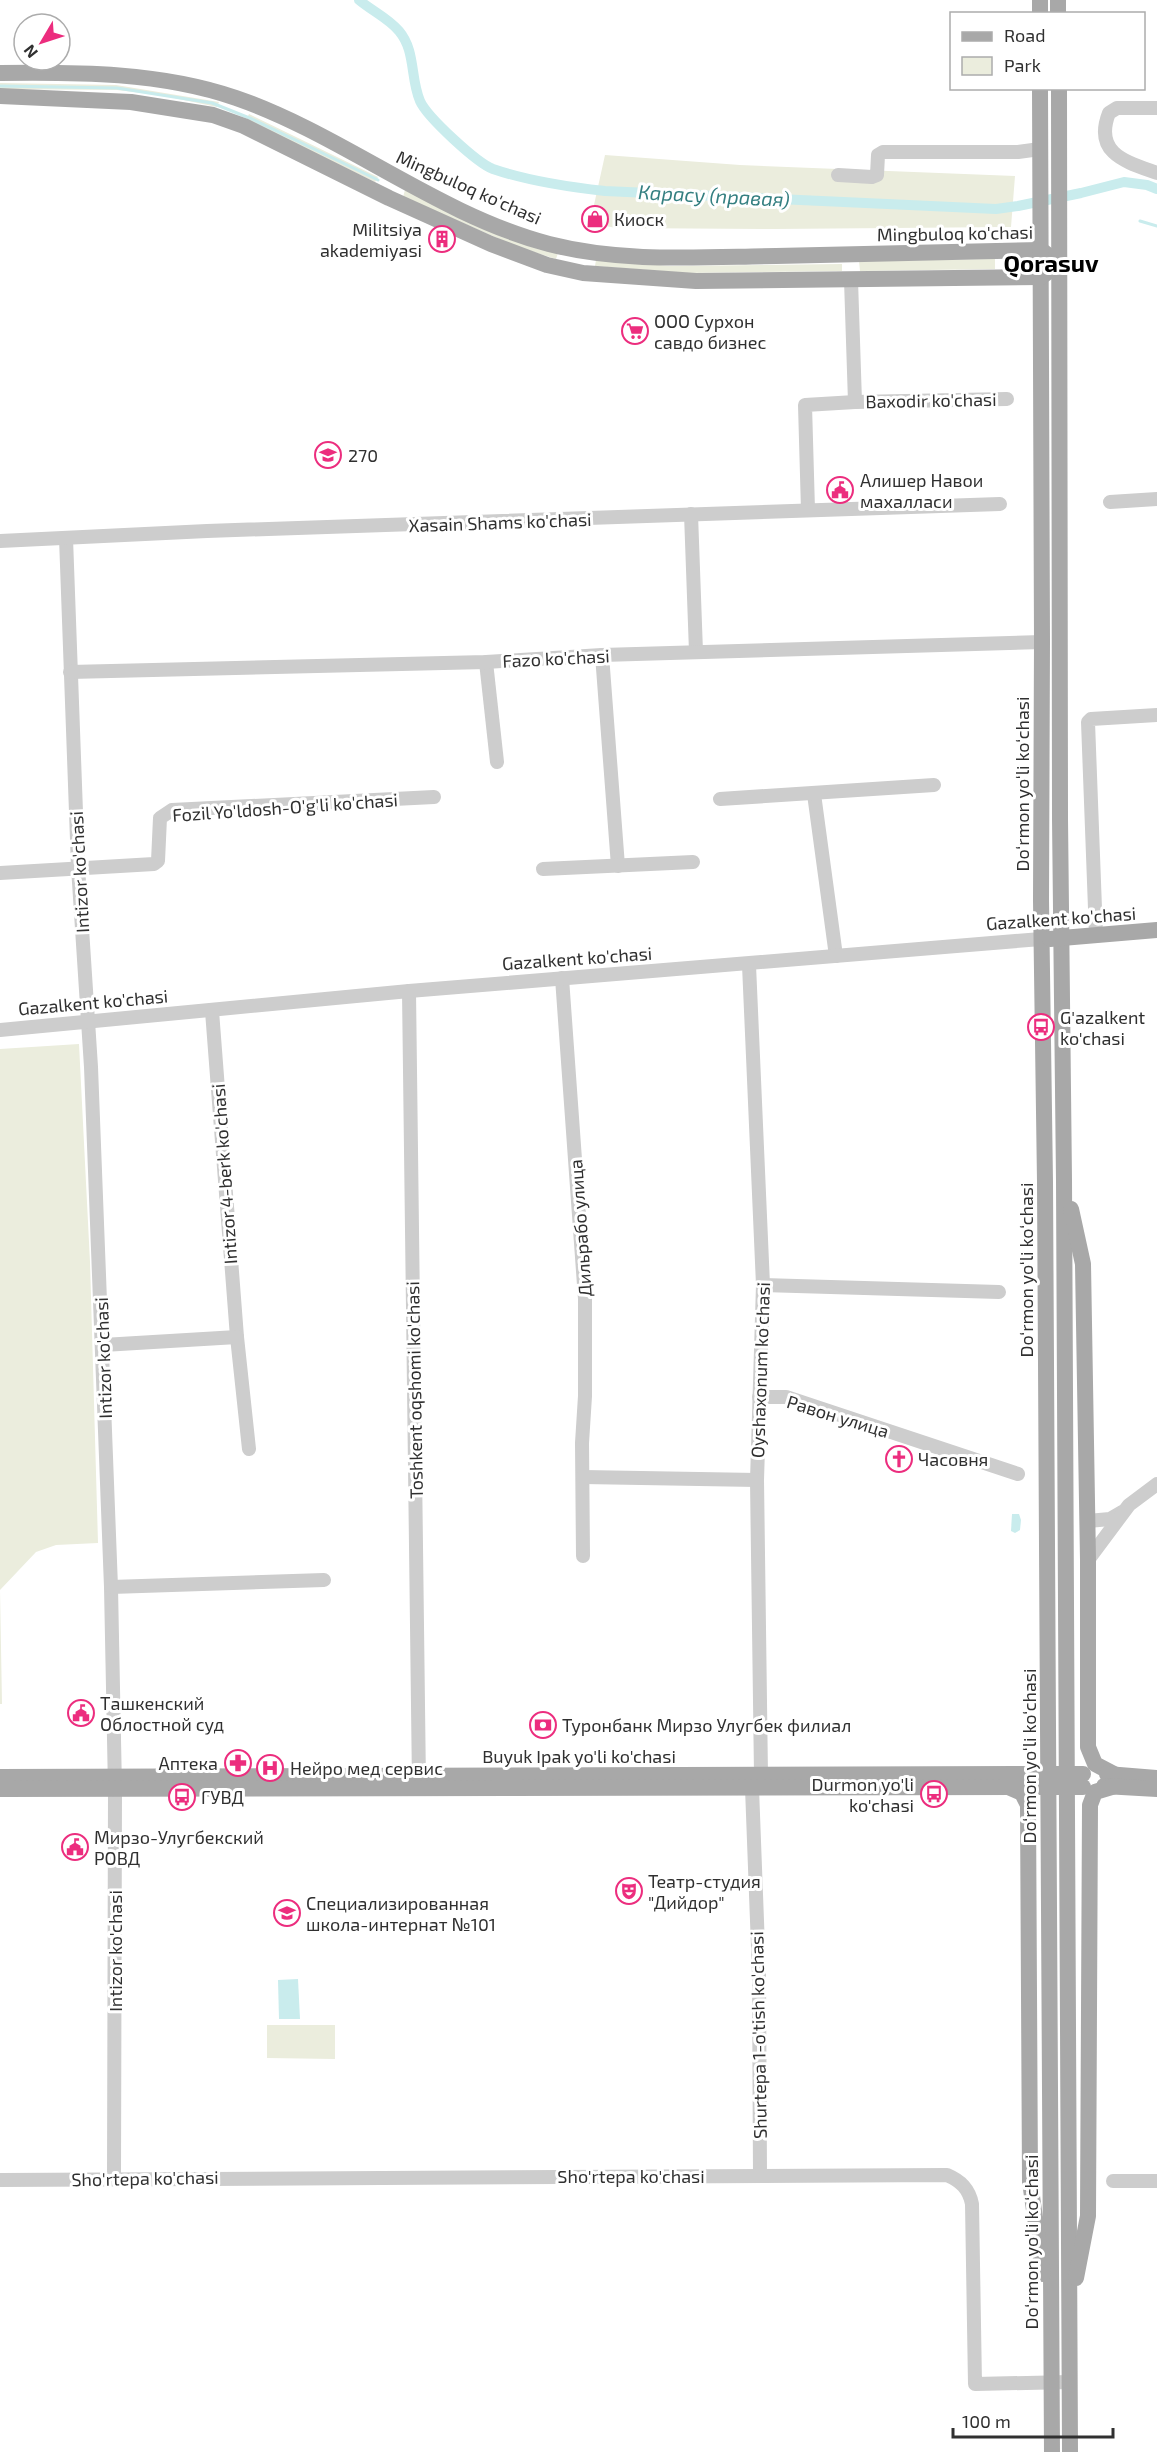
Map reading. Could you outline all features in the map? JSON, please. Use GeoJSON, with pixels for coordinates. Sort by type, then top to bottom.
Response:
{"type":"FeatureCollection","features":[{"type":"Feature","properties":{"kind":"main road","name":"Mingbuloq ko'chasi"},"geometry":{"type":"LineString","coordinates":[[0,73],[133,77],[169,81],[220,93],[279,116],[479,217],[541,241],[577,249],[612,255],[661,258],[1041,250],[1060,263]]}},
{"type":"Feature","properties":{"kind":"main road","name":"Do‘rmon yo‘li ko‘chasi"},"geometry":{"type":"LineString","coordinates":[[1040,90],[1041,939],[1045,1182],[1052,2452]]}},
{"type":"Feature","properties":{"kind":"main road","name":"Do‘rmon yo‘li ko‘chasi"},"geometry":{"type":"LineString","coordinates":[[1059,90],[1061,938],[1070,2452]]}},
{"type":"Feature","properties":{"kind":"main road"},"geometry":{"type":"LineString","coordinates":[[0,96],[132,102],[213,115],[244,126],[389,198],[507,251],[573,271],[613,277],[679,281],[1041,278],[1060,263]]}},
{"type":"Feature","properties":{"kind":"main road"},"geometry":{"type":"LineString","coordinates":[[389,198],[398,178]]}},
{"type":"Feature","properties":{"kind":"main road"},"geometry":{"type":"LineString","coordinates":[[573,271],[577,249]]}},
{"type":"Feature","properties":{"kind":"main road"},"geometry":{"type":"LineString","coordinates":[[851,254],[851,280]]}},
{"type":"Feature","properties":{"kind":"main road","name":"Gazalkent ko'chasi"},"geometry":{"type":"LineString","coordinates":[[1041,939],[1157,930]]}},
{"type":"Feature","properties":{"kind":"main road"},"geometry":{"type":"LineString","coordinates":[[1064,1180],[1083,1264],[1088,1521],[1088,1747],[1095,1764],[1116,1781],[1095,1792],[1090,1805],[1088,2216],[1069,2317]]}},
{"type":"Feature","properties":{"kind":"main road","name":"Buyuk Ipak yo'li ko'chasi"},"geometry":{"type":"LineString","coordinates":[[0,1778],[115,1783],[1116,1781],[1157,1778]]}},
{"type":"Feature","properties":{"kind":"main road","name":"Buyuk Ipak yo'li ko'chasi"},"geometry":{"type":"LineString","coordinates":[[756,1781],[1007,1787],[1037,1780]]}},
{"type":"Feature","properties":{"kind":"main road","name":"Buyuk Ipak yo'li ko'chasi"},"geometry":{"type":"LineString","coordinates":[[1116,1781],[1157,1789]]}},
{"type":"Feature","properties":{"kind":"main road","name":"Buyuk Ipak yo'li ko'chasi"},"geometry":{"type":"LineString","coordinates":[[0,1790],[115,1783]]}},
{"type":"Feature","properties":{"kind":"main road"},"geometry":{"type":"LineString","coordinates":[[1007,1787],[1022,1792],[1028,1805],[1030,2182],[1035,2228],[1051,2317]]}},
{"type":"Feature","properties":{"kind":"street"},"geometry":{"type":"LineString","coordinates":[[1157,108],[1117,108],[1109,113],[1106,129],[1107,139],[1113,152],[1121,160],[1157,173]]}},
{"type":"Feature","properties":{"kind":"street"},"geometry":{"type":"LineString","coordinates":[[838,175],[872,177],[878,175],[878,155],[883,152],[1018,152],[1040,149]]}},
{"type":"Feature","properties":{"kind":"street"},"geometry":{"type":"LineString","coordinates":[[851,280],[855,402]]}},
{"type":"Feature","properties":{"kind":"street","name":"Baxodir ko'chasi"},"geometry":{"type":"LineString","coordinates":[[808,510],[805,405],[1007,399]]}},
{"type":"Feature","properties":{"kind":"street"},"geometry":{"type":"LineString","coordinates":[[1110,502],[1157,499]]}},
{"type":"Feature","properties":{"kind":"street","name":"Xasain Shams ko'chasi"},"geometry":{"type":"LineString","coordinates":[[0,541],[1000,504]]}},
{"type":"Feature","properties":{"kind":"street"},"geometry":{"type":"LineString","coordinates":[[691,514],[696,652]]}},
{"type":"Feature","properties":{"kind":"street","name":"Intizor ko'chasi"},"geometry":{"type":"LineString","coordinates":[[66,538],[78,867],[89,1023],[111,1587],[115,1783],[114,2178]]}},
{"type":"Feature","properties":{"kind":"street","name":"Fazo ko'chasi"},"geometry":{"type":"LineString","coordinates":[[70,672],[486,662],[602,655],[1042,642]]}},
{"type":"Feature","properties":{"kind":"street"},"geometry":{"type":"LineString","coordinates":[[602,655],[618,866]]}},
{"type":"Feature","properties":{"kind":"street"},"geometry":{"type":"LineString","coordinates":[[486,662],[497,762]]}},
{"type":"Feature","properties":{"kind":"street"},"geometry":{"type":"LineString","coordinates":[[1096,935],[1088,722],[1090,719],[1157,715]]}},
{"type":"Feature","properties":{"kind":"street"},"geometry":{"type":"LineString","coordinates":[[720,800],[934,785]]}},
{"type":"Feature","properties":{"kind":"street"},"geometry":{"type":"LineString","coordinates":[[814,794],[836,956]]}},
{"type":"Feature","properties":{"kind":"street","name":"Fozil Yo'ldosh-O'g'li ko'chasi"},"geometry":{"type":"LineString","coordinates":[[0,873],[154,864],[158,861],[160,818],[172,810],[434,797]]}},
{"type":"Feature","properties":{"kind":"street"},"geometry":{"type":"LineString","coordinates":[[543,869],[693,862]]}},
{"type":"Feature","properties":{"kind":"street","name":"Gazalkent ko'chasi"},"geometry":{"type":"LineString","coordinates":[[0,1030],[409,991],[749,965],[1041,939]]}},
{"type":"Feature","properties":{"kind":"street","name":"Oyshaxonum ko'chasi"},"geometry":{"type":"LineString","coordinates":[[749,965],[763,1285],[757,1479],[756,1781]]}},
{"type":"Feature","properties":{"kind":"street","name":"Дильрабо улица"},"geometry":{"type":"LineString","coordinates":[[562,978],[585,1299],[585,1396],[582,1443],[583,1556]]}},
{"type":"Feature","properties":{"kind":"street","name":"Toshkent oqshomi ko'chasi"},"geometry":{"type":"LineString","coordinates":[[409,991],[419,1782]]}},
{"type":"Feature","properties":{"kind":"street","name":"Intizor 4-berk ko'chasi"},"geometry":{"type":"LineString","coordinates":[[212,1011],[237,1336],[249,1449]]}},
{"type":"Feature","properties":{"kind":"street"},"geometry":{"type":"LineString","coordinates":[[763,1285],[999,1292]]}},
{"type":"Feature","properties":{"kind":"street"},"geometry":{"type":"LineString","coordinates":[[102,1345],[237,1336]]}},
{"type":"Feature","properties":{"kind":"street","name":"Равон улица"},"geometry":{"type":"LineString","coordinates":[[759,1397],[786,1397],[1018,1474]]}},
{"type":"Feature","properties":{"kind":"street"},"geometry":{"type":"LineString","coordinates":[[583,1477],[757,1479]]}},
{"type":"Feature","properties":{"kind":"street"},"geometry":{"type":"LineString","coordinates":[[1088,1560],[1124,1511],[1134,1500],[1157,1484]]}},
{"type":"Feature","properties":{"kind":"street"},"geometry":{"type":"LineString","coordinates":[[1088,1521],[1110,1519],[1124,1511]]}},
{"type":"Feature","properties":{"kind":"street"},"geometry":{"type":"LineString","coordinates":[[111,1587],[324,1580]]}},
{"type":"Feature","properties":{"kind":"street","name":"Shurtepa 1-o'tish ko'chasi"},"geometry":{"type":"LineString","coordinates":[[756,1781],[760,2175]]}},
{"type":"Feature","properties":{"kind":"street","name":"Sho'rtepa ko'chasi"},"geometry":{"type":"LineString","coordinates":[[0,2180],[940,2174],[958,2180],[969,2193],[972,2204],[975,2384],[1069,2382]]}},
{"type":"Feature","properties":{"kind":"street"},"geometry":{"type":"LineString","coordinates":[[1113,2181],[1157,2181]]}},
{"type":"Feature","properties":{"kind":"green space"},"geometry":{"type":"Polygon","coordinates":[[[0,83],[116,85],[219,102],[217,107],[160,95],[117,90],[0,89],[0,83]]]}},
{"type":"Feature","properties":{"kind":"green space"},"geometry":{"type":"Polygon","coordinates":[[[249,114],[378,177],[375,182],[246,120],[249,114]]]}},
{"type":"Feature","properties":{"kind":"green space"},"geometry":{"type":"Polygon","coordinates":[[[605,155],[740,165],[1015,176],[1011,227],[616,228],[590,223],[605,155]]]}},
{"type":"Feature","properties":{"kind":"green space"},"geometry":{"type":"Polygon","coordinates":[[[405,190],[558,253],[556,259],[518,247],[403,197],[405,190]]]}},
{"type":"Feature","properties":{"kind":"green space"},"geometry":{"type":"Polygon","coordinates":[[[995,259],[995,269],[860,271],[859,261],[995,259]]]}},
{"type":"Feature","properties":{"kind":"green space"},"geometry":{"type":"Polygon","coordinates":[[[596,260],[670,266],[842,264],[842,271],[686,273],[595,266],[596,260]]]}},
{"type":"Feature","properties":{"kind":"green space"},"geometry":{"type":"Polygon","coordinates":[[[79,1044],[90,1262],[98,1543],[56,1545],[36,1552],[0,1590],[0,1049],[79,1044]]]}},
{"type":"Feature","properties":{"kind":"green space"},"geometry":{"type":"Polygon","coordinates":[[[0,1590],[2,1704],[0,1704],[0,1590]]]}},
{"type":"Feature","properties":{"kind":"green space"},"geometry":{"type":"Polygon","coordinates":[[[267,2025],[335,2025],[335,2059],[267,2058],[267,2025]]]}},
{"type":"Feature","properties":{"kind":"water"},"geometry":{"type":"Polygon","coordinates":[[[1012,1514],[1019,1514],[1021,1520],[1020,1530],[1015,1533],[1011,1531],[1012,1514]]]}},
{"type":"Feature","properties":{"kind":"water"},"geometry":{"type":"Polygon","coordinates":[[[298,1979],[300,2019],[279,2019],[278,1980],[298,1979]]]}},
{"type":"Feature","properties":{"kind":"waterway","name":"Карасу (правая)"},"geometry":{"type":"LineString","coordinates":[[359,0],[390,22],[404,39],[408,47],[420,101],[432,118],[486,165],[520,177],[605,191],[996,209],[1081,193],[1124,182],[1147,185],[1157,189]]}},
{"type":"Feature","properties":{"kind":"waterway"},"geometry":{"type":"LineString","coordinates":[[0,86],[117,88],[212,103],[252,119],[378,180]]}},
{"type":"Feature","properties":{"kind":"waterway"},"geometry":{"type":"LineString","coordinates":[[1140,221],[1157,226]]}},
{"type":"Feature","properties":{"kind":"place","name":"Киоск"},"geometry":{"type":"Point","coordinates":[595,219]}},
{"type":"Feature","properties":{"kind":"place","name":"Militsiya akademiyasi"},"geometry":{"type":"Point","coordinates":[442,239]}},
{"type":"Feature","properties":{"kind":"place","name":"ООО Сурхон савдо бизнес"},"geometry":{"type":"Point","coordinates":[635,331]}},
{"type":"Feature","properties":{"kind":"place","name":"270"},"geometry":{"type":"Point","coordinates":[328,455]}},
{"type":"Feature","properties":{"kind":"place","name":"Алишер Навои махалласи"},"geometry":{"type":"Point","coordinates":[840,490]}},
{"type":"Feature","properties":{"kind":"place","name":"G'azalkent ko'chasi"},"geometry":{"type":"Point","coordinates":[1041,1027]}},
{"type":"Feature","properties":{"kind":"place","name":"Часовня"},"geometry":{"type":"Point","coordinates":[899,1459]}},
{"type":"Feature","properties":{"kind":"place","name":"Ташкенский Облостной суд"},"geometry":{"type":"Point","coordinates":[81,1713]}},
{"type":"Feature","properties":{"kind":"place","name":"Туронбанк Мирзо Улугбек филиал"},"geometry":{"type":"Point","coordinates":[543,1725]}},
{"type":"Feature","properties":{"kind":"place","name":"Аптека"},"geometry":{"type":"Point","coordinates":[238,1763]}},
{"type":"Feature","properties":{"kind":"place","name":"Нейро мед сервис"},"geometry":{"type":"Point","coordinates":[270,1768]}},
{"type":"Feature","properties":{"kind":"place","name":"Durmon yo'li ko'chasi"},"geometry":{"type":"Point","coordinates":[934,1794]}},
{"type":"Feature","properties":{"kind":"place","name":"ГУВД"},"geometry":{"type":"Point","coordinates":[182,1797]}},
{"type":"Feature","properties":{"kind":"place","name":"Мирзо-Улугбекский РОВД"},"geometry":{"type":"Point","coordinates":[75,1847]}},
{"type":"Feature","properties":{"kind":"place","name":"Театр-студия \"Дийдор\""},"geometry":{"type":"Point","coordinates":[629,1891]}},
{"type":"Feature","properties":{"kind":"place","name":"Специализированная школа-интернат №101"},"geometry":{"type":"Point","coordinates":[287,1913]}},
{"type":"Feature","properties":{"kind":"district","name":"Qorasuv"},"geometry":{"type":"Point","coordinates":[1051,262]}}]}
